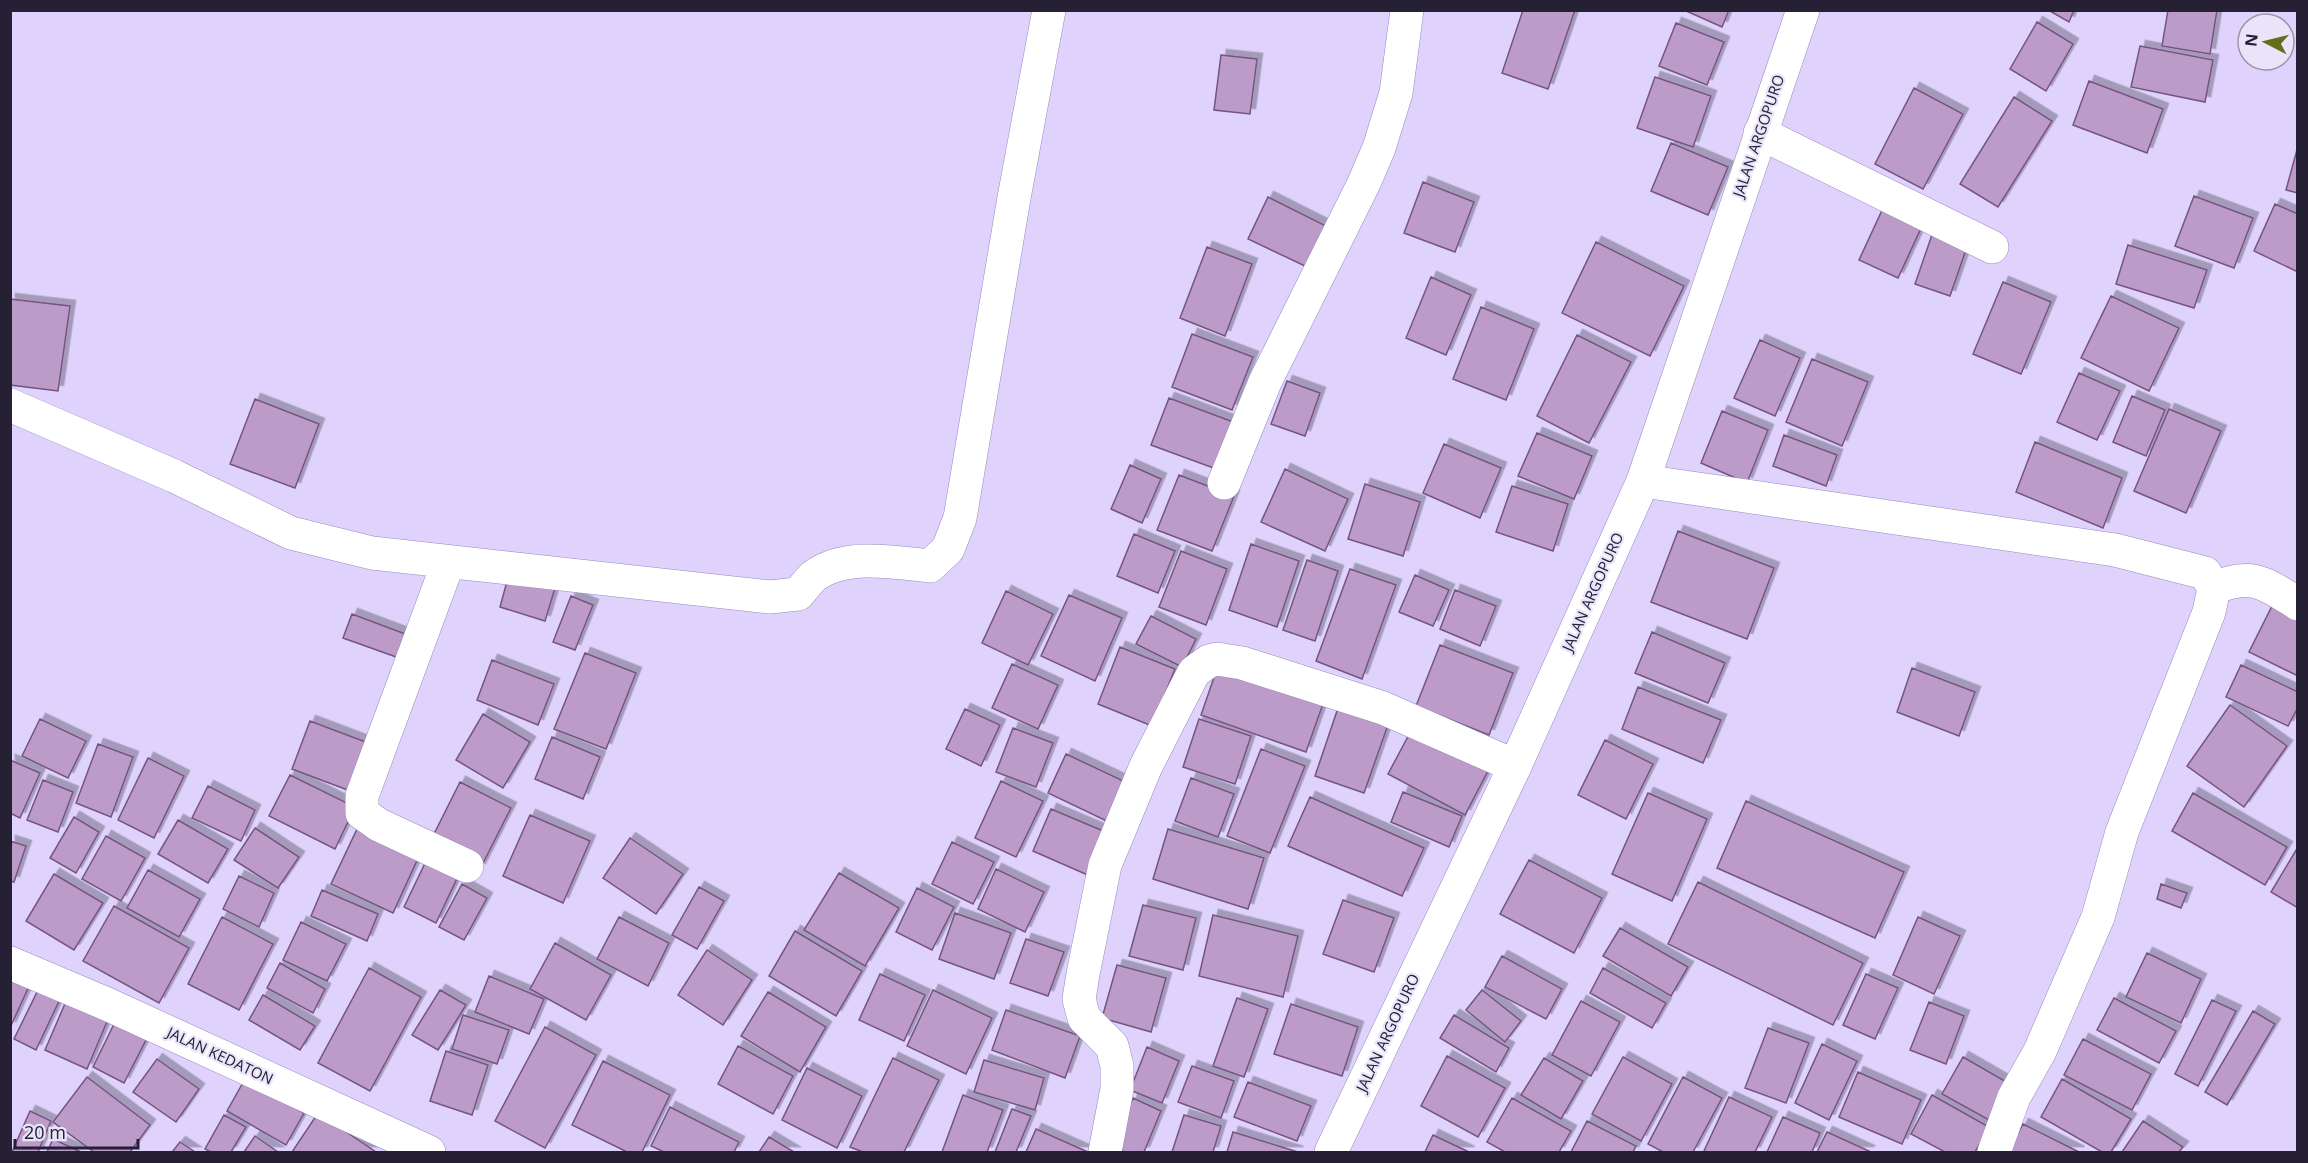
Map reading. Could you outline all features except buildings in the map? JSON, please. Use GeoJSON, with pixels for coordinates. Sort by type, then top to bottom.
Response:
{"type":"FeatureCollection","features":[{"type":"Feature","properties":{"kind":"street"},"geometry":{"type":"LineString","coordinates":[[10,405],[174,476],[291,533],[372,553],[770,597],[798,594],[814,576],[843,563],[889,562],[930,566],[948,549],[960,518],[1014,198],[1050,10]]}},
{"type":"Feature","properties":{"kind":"street"},"geometry":{"type":"LineString","coordinates":[[1224,483],[1265,382],[1364,183],[1379,148],[1396,93],[1407,10]]}},
{"type":"Feature","properties":{"kind":"street","name":"JALAN ARGOPURO"},"geometry":{"type":"LineString","coordinates":[[1331,1152],[1515,766],[1643,481],[1803,10]]}},
{"type":"Feature","properties":{"kind":"street"},"geometry":{"type":"LineString","coordinates":[[1760,132],[1992,247]]}},
{"type":"Feature","properties":{"kind":"street"},"geometry":{"type":"LineString","coordinates":[[1643,481],[2115,550],[2205,573],[2214,588],[2209,612],[2122,832],[2098,917],[2040,1051],[2014,1097],[1994,1152]]}},
{"type":"Feature","properties":{"kind":"street"},"geometry":{"type":"LineString","coordinates":[[448,563],[362,796],[362,813],[379,825],[466,866]]}},
{"type":"Feature","properties":{"kind":"street"},"geometry":{"type":"LineString","coordinates":[[2214,588],[2235,579],[2250,580],[2270,585],[2298,604]]}},
{"type":"Feature","properties":{"kind":"street"},"geometry":{"type":"LineString","coordinates":[[1105,1152],[1117,1089],[1117,1066],[1112,1046],[1083,1018],[1079,999],[1083,974],[1105,865],[1146,766],[1194,672],[1209,661],[1217,659],[1242,663],[1383,708],[1515,766]]}},
{"type":"Feature","properties":{"kind":"street","name":"JALAN KEDATON"},"geometry":{"type":"LineString","coordinates":[[10,963],[109,1005],[429,1152]]}}]}
